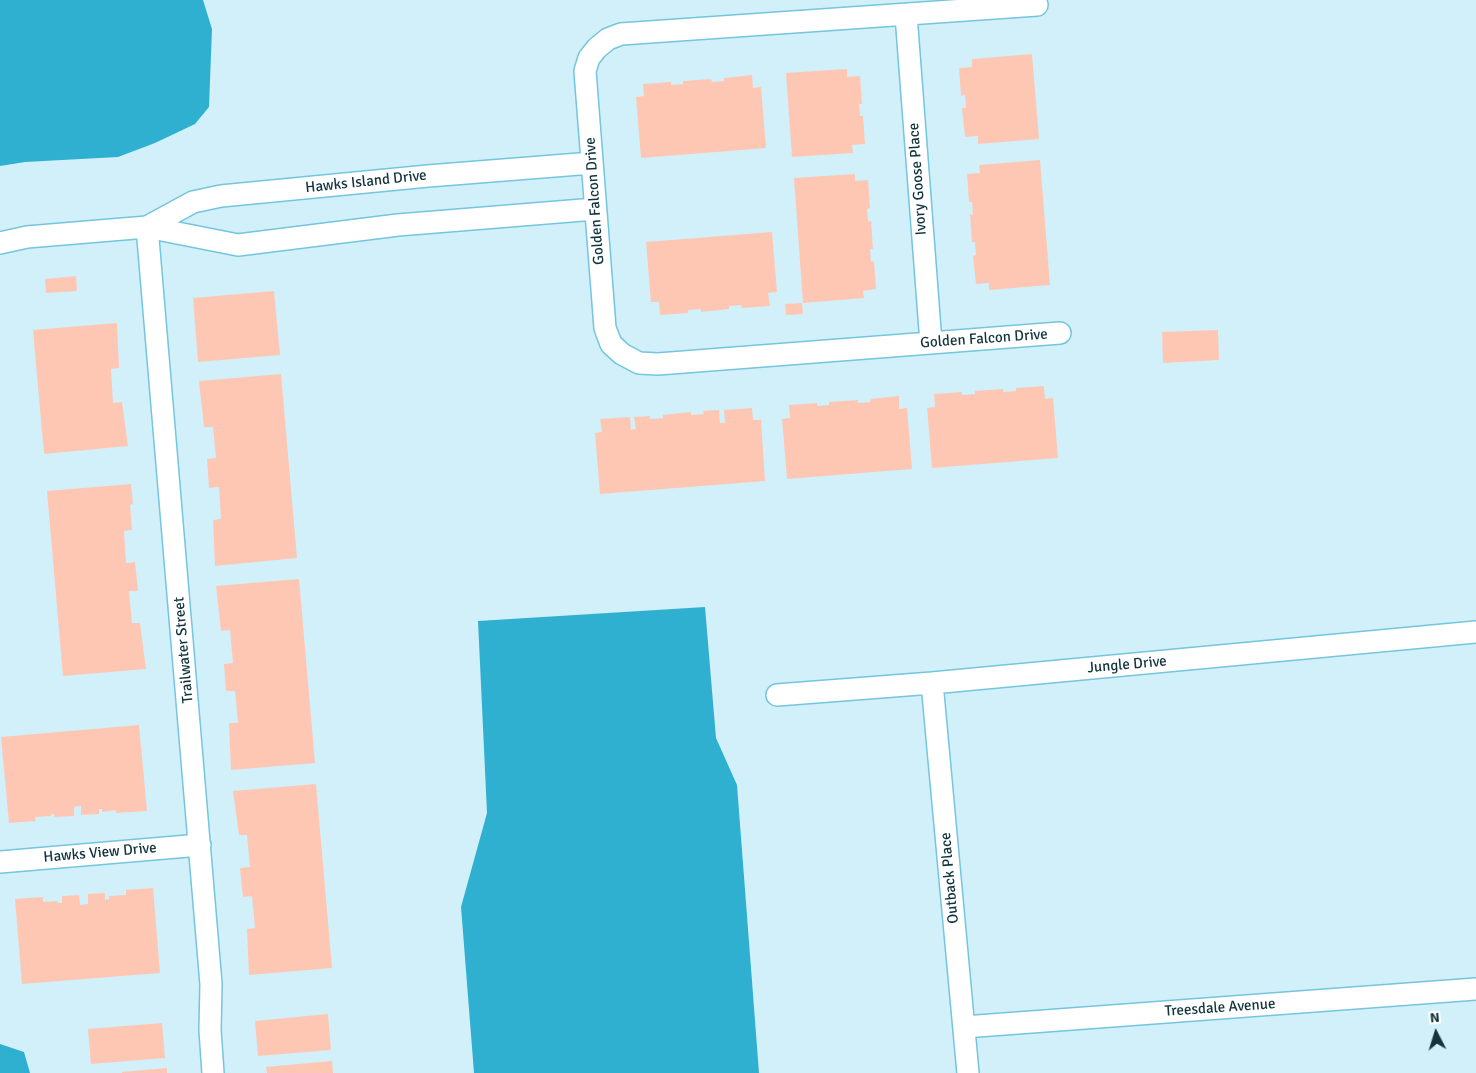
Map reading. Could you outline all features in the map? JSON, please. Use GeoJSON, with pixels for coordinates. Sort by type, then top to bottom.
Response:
{"type":"FeatureCollection","features":[{"type":"Feature","properties":{"kind":"street","name":"Golden Falcon Drive"},"geometry":{"type":"LineString","coordinates":[[1037,5],[621,34],[608,39],[597,48],[589,58],[585,71],[604,328],[611,344],[622,354],[639,363],[658,364],[1060,333]]}},
{"type":"Feature","properties":{"kind":"street","name":"Ivory Goose Place"},"geometry":{"type":"LineString","coordinates":[[906,15],[931,343]]}},
{"type":"Feature","properties":{"kind":"street","name":"Hawks Island Drive"},"geometry":{"type":"LineString","coordinates":[[147,227],[193,202],[221,196],[428,176],[592,164]]}},
{"type":"Feature","properties":{"kind":"street","name":"Hawks Island Drive"},"geometry":{"type":"LineString","coordinates":[[0,243],[27,236],[147,227],[238,245],[398,225],[595,209]]}},
{"type":"Feature","properties":{"kind":"street","name":"Trailwater Street"},"geometry":{"type":"LineString","coordinates":[[147,227],[212,984],[210,1030],[213,1073]]}},
{"type":"Feature","properties":{"kind":"street","name":"Jungle Drive"},"geometry":{"type":"LineString","coordinates":[[778,695],[932,683],[1476,632]]}},
{"type":"Feature","properties":{"kind":"street","name":"Outback Place"},"geometry":{"type":"LineString","coordinates":[[932,683],[968,1073]]}},
{"type":"Feature","properties":{"kind":"street","name":"Hawks View Drive"},"geometry":{"type":"LineString","coordinates":[[0,862],[200,845]]}},
{"type":"Feature","properties":{"kind":"street","name":"Treesdale Avenue"},"geometry":{"type":"LineString","coordinates":[[964,1027],[1476,989]]}},
{"type":"Feature","properties":{"kind":"water"},"geometry":{"type":"Polygon","coordinates":[[[0,0],[203,0],[212,29],[209,107],[195,124],[155,143],[118,157],[25,162],[0,166],[0,0]]]}},
{"type":"Feature","properties":{"kind":"water"},"geometry":{"type":"Polygon","coordinates":[[[705,607],[716,738],[737,785],[759,1073],[474,1073],[461,907],[487,813],[478,621],[705,607]]]}},
{"type":"Feature","properties":{"kind":"water"},"geometry":{"type":"Polygon","coordinates":[[[0,1044],[24,1052],[30,1073],[0,1073],[0,1044]]]}},
{"type":"Feature","properties":{"kind":"building"},"geometry":{"type":"Polygon","coordinates":[[[1032,54],[1039,139],[978,144],[978,136],[965,137],[962,108],[966,108],[965,95],[961,96],[959,68],[972,67],[972,59],[1032,54]]]}},
{"type":"Feature","properties":{"kind":"building"},"geometry":{"type":"Polygon","coordinates":[[[847,69],[847,77],[860,76],[862,104],[859,104],[860,116],[863,116],[865,144],[852,145],[853,153],[792,157],[786,73],[847,69]]]}},
{"type":"Feature","properties":{"kind":"building"},"geometry":{"type":"Polygon","coordinates":[[[752,75],[753,88],[761,87],[766,148],[641,158],[636,97],[644,96],[643,84],[671,82],[671,85],[683,84],[683,81],[711,79],[712,82],[724,81],[724,78],[752,75]]]}},
{"type":"Feature","properties":{"kind":"building"},"geometry":{"type":"Polygon","coordinates":[[[1040,160],[1050,285],[989,290],[989,283],[976,284],[973,256],[976,255],[975,242],[972,242],[970,214],[973,215],[972,202],[969,202],[967,174],[980,173],[979,165],[1040,160]]]}},
{"type":"Feature","properties":{"kind":"building"},"geometry":{"type":"Polygon","coordinates":[[[855,174],[855,181],[868,180],[870,208],[867,209],[868,221],[871,221],[873,249],[870,249],[871,262],[874,261],[876,289],[863,291],[864,298],[803,303],[794,178],[855,174]]]}},
{"type":"Feature","properties":{"kind":"building"},"geometry":{"type":"Polygon","coordinates":[[[772,232],[777,292],[768,293],[770,306],[741,308],[742,305],[729,306],[729,309],[701,312],[701,309],[688,310],[688,313],[660,315],[659,302],[651,302],[646,242],[772,232]]]}},
{"type":"Feature","properties":{"kind":"building"},"geometry":{"type":"Polygon","coordinates":[[[76,276],[77,291],[46,293],[45,279],[76,276]]]}},
{"type":"Feature","properties":{"kind":"building"},"geometry":{"type":"Polygon","coordinates":[[[274,291],[280,355],[198,362],[193,298],[274,291]]]}},
{"type":"Feature","properties":{"kind":"building"},"geometry":{"type":"Polygon","coordinates":[[[802,303],[803,314],[786,315],[785,304],[802,303]]]}},
{"type":"Feature","properties":{"kind":"building"},"geometry":{"type":"Polygon","coordinates":[[[117,323],[119,368],[111,369],[113,403],[122,402],[128,446],[44,454],[33,330],[117,323]]]}},
{"type":"Feature","properties":{"kind":"building"},"geometry":{"type":"Polygon","coordinates":[[[1218,330],[1219,360],[1163,363],[1162,332],[1218,330]]]}},
{"type":"Feature","properties":{"kind":"building"},"geometry":{"type":"Polygon","coordinates":[[[281,374],[297,558],[215,566],[213,520],[221,519],[219,487],[209,488],[207,459],[216,458],[213,427],[204,427],[199,381],[281,374]]]}},
{"type":"Feature","properties":{"kind":"building"},"geometry":{"type":"Polygon","coordinates":[[[1044,386],[1045,399],[1053,398],[1058,458],[932,468],[927,408],[935,407],[934,394],[962,392],[962,395],[975,394],[975,391],[1003,389],[1003,392],[1016,391],[1016,388],[1044,386]]]}},
{"type":"Feature","properties":{"kind":"building"},"geometry":{"type":"Polygon","coordinates":[[[899,396],[899,409],[907,408],[912,469],[787,479],[782,419],[790,418],[789,405],[817,403],[817,406],[829,405],[829,402],[858,400],[858,403],[870,402],[871,399],[899,396]]]}},
{"type":"Feature","properties":{"kind":"building"},"geometry":{"type":"Polygon","coordinates":[[[752,408],[753,420],[761,420],[765,481],[600,494],[595,433],[602,432],[600,419],[630,417],[631,430],[636,429],[634,417],[650,416],[650,419],[663,418],[663,415],[691,412],[691,415],[704,414],[703,411],[719,410],[720,423],[725,423],[724,410],[752,408]]]}},
{"type":"Feature","properties":{"kind":"building"},"geometry":{"type":"Polygon","coordinates":[[[131,484],[133,504],[130,505],[132,530],[124,531],[126,563],[135,562],[138,591],[129,591],[132,623],[140,623],[146,669],[63,676],[47,491],[131,484]]]}},
{"type":"Feature","properties":{"kind":"building"},"geometry":{"type":"Polygon","coordinates":[[[299,579],[315,763],[231,770],[229,723],[238,723],[235,691],[226,691],[224,664],[233,663],[230,630],[221,631],[216,586],[299,579]]]}},
{"type":"Feature","properties":{"kind":"building"},"geometry":{"type":"Polygon","coordinates":[[[139,725],[147,811],[116,813],[116,810],[102,812],[102,809],[99,809],[99,814],[81,815],[81,806],[74,807],[74,816],[55,817],[54,814],[51,814],[51,816],[35,817],[36,821],[9,823],[1,737],[139,725]]]}},
{"type":"Feature","properties":{"kind":"building"},"geometry":{"type":"Polygon","coordinates":[[[316,784],[332,968],[249,975],[247,929],[255,928],[252,896],[243,897],[240,868],[250,867],[247,835],[239,835],[233,791],[316,784]]]}},
{"type":"Feature","properties":{"kind":"building"},"geometry":{"type":"Polygon","coordinates":[[[153,888],[160,973],[22,984],[15,899],[43,897],[43,902],[58,901],[58,903],[62,903],[62,896],[79,895],[80,905],[88,904],[88,894],[105,893],[105,900],[109,899],[109,896],[126,895],[126,890],[153,888]]]}},
{"type":"Feature","properties":{"kind":"building"},"geometry":{"type":"Polygon","coordinates":[[[328,1014],[331,1050],[258,1056],[255,1021],[328,1014]]]}},
{"type":"Feature","properties":{"kind":"building"},"geometry":{"type":"Polygon","coordinates":[[[162,1023],[165,1058],[91,1064],[88,1029],[162,1023]]]}},
{"type":"Feature","properties":{"kind":"building"},"geometry":{"type":"Polygon","coordinates":[[[332,1061],[333,1073],[267,1073],[266,1067],[332,1061]]]}},
{"type":"Feature","properties":{"kind":"building"},"geometry":{"type":"Polygon","coordinates":[[[167,1068],[167,1073],[122,1073],[122,1072],[167,1068]]]}}]}
